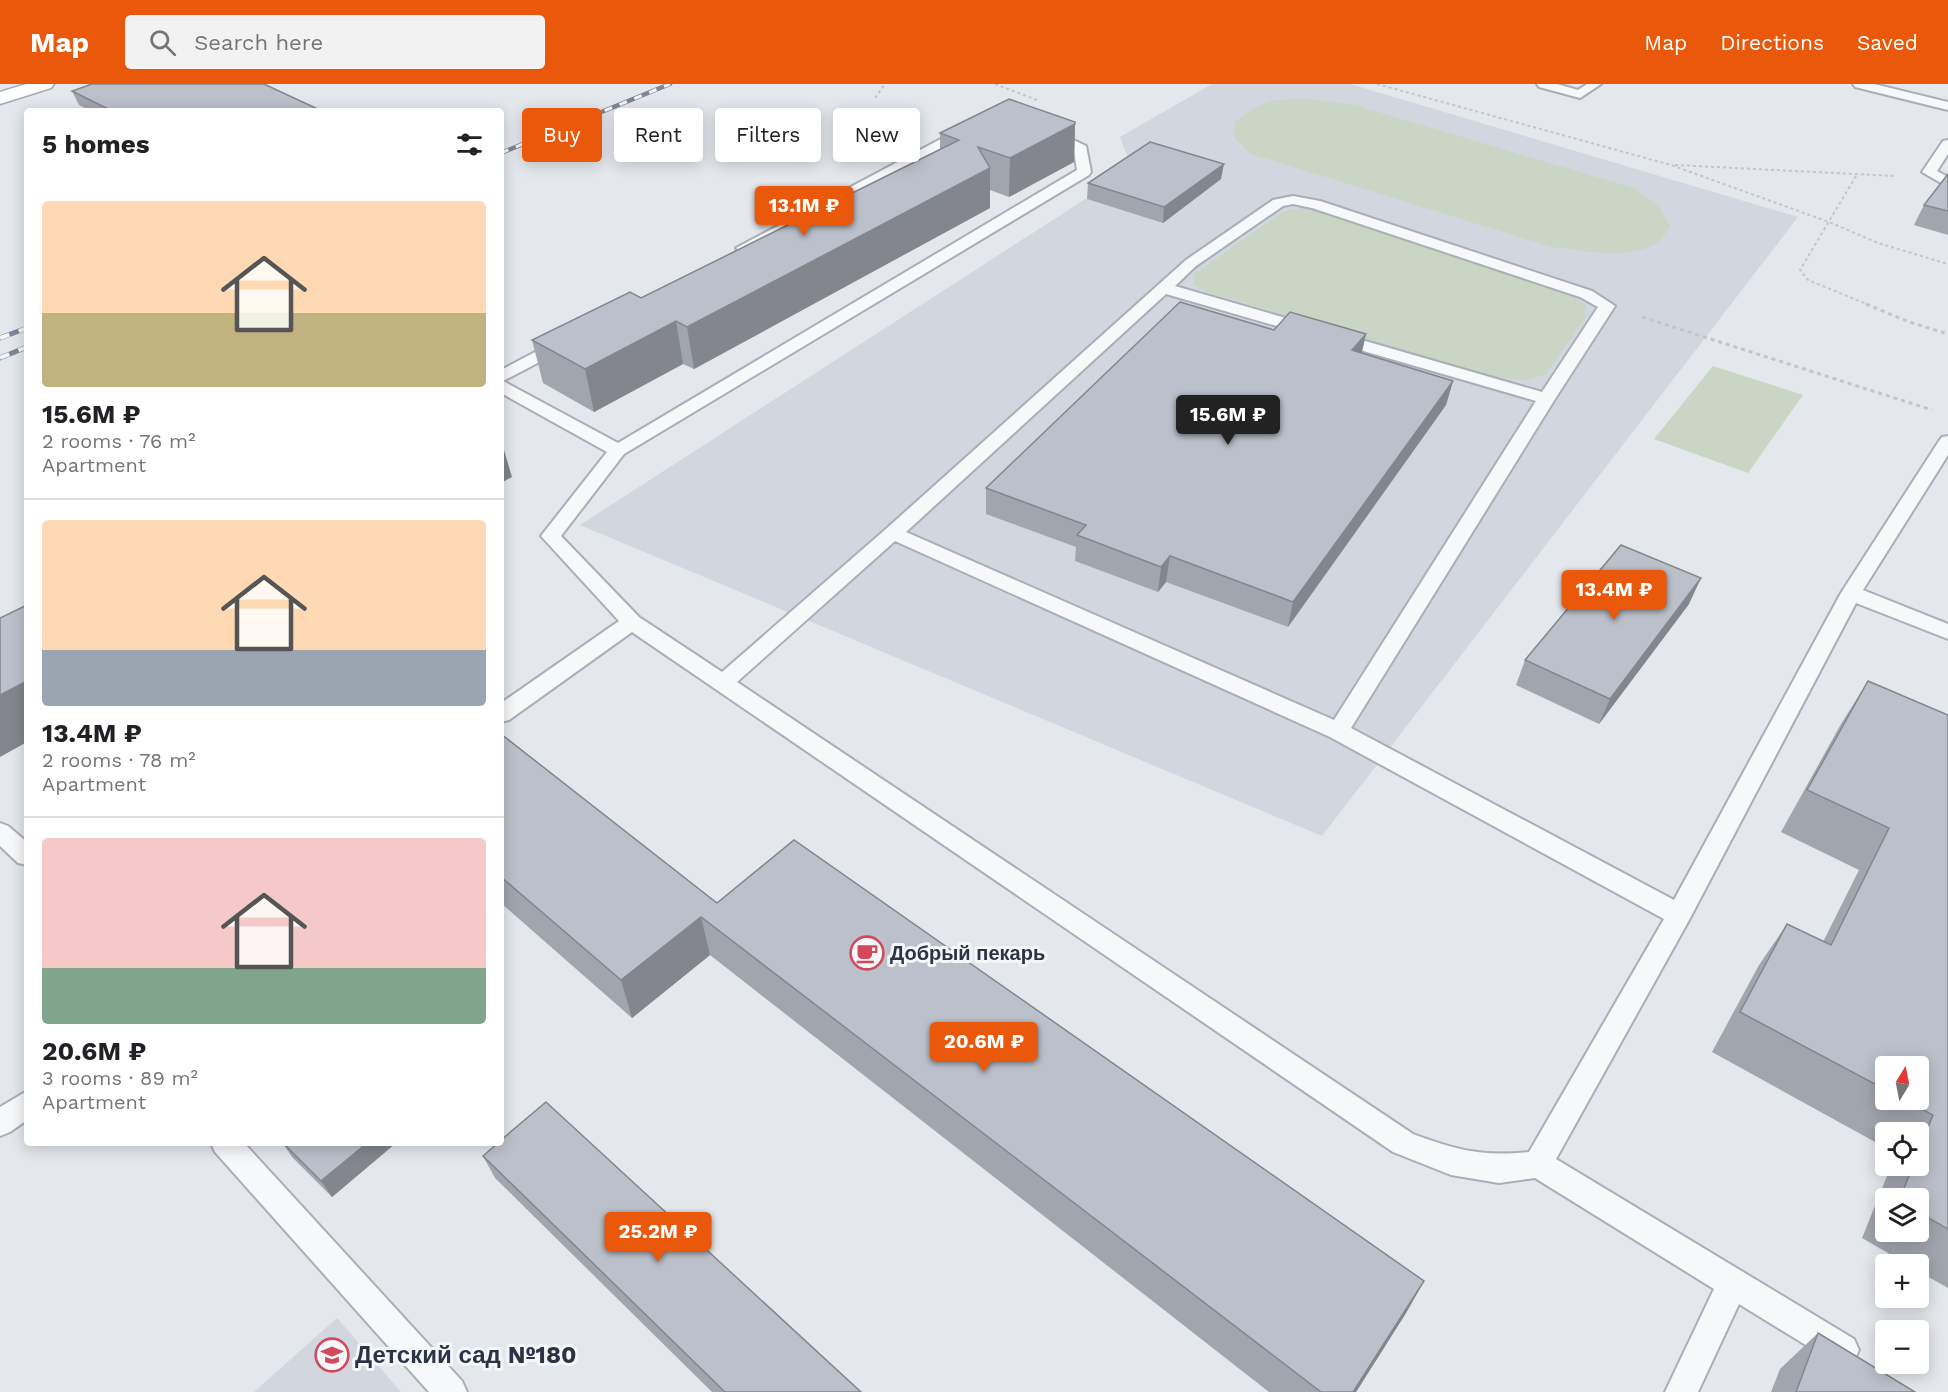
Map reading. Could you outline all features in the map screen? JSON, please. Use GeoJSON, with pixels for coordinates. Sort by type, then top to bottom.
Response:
{"type":"FeatureCollection","features":[{"type":"Feature","properties":{"kind":"main road"},"geometry":{"type":"LineString","coordinates":[[0,98],[45,84]]}},
{"type":"Feature","properties":{"kind":"lane"},"geometry":{"type":"LineString","coordinates":[[1543,84],[1580,94],[1595,84]]}},
{"type":"Feature","properties":{"kind":"lane"},"geometry":{"type":"LineString","coordinates":[[1859,84],[1948,106]]}},
{"type":"Feature","properties":{"kind":"lane"},"geometry":{"type":"LineString","coordinates":[[729,256],[968,129],[986,127]]}},
{"type":"Feature","properties":{"kind":"lane"},"geometry":{"type":"LineString","coordinates":[[1034,129],[1045,130],[1081,149],[1084,171],[618,450],[551,536],[632,622],[1403,1143],[1451,1162],[1499,1168],[1538,1164],[1871,1368]]}},
{"type":"Feature","properties":{"kind":"lane"},"geometry":{"type":"LineString","coordinates":[[1948,144],[1929,172],[1948,183]]}},
{"type":"Feature","properties":{"kind":"lane"},"geometry":{"type":"LineString","coordinates":[[724,682],[893,533],[1191,263],[1278,203],[1293,200],[1315,204],[1586,294],[1607,306],[1546,399],[1338,731]]}},
{"type":"Feature","properties":{"kind":"lane"},"geometry":{"type":"LineString","coordinates":[[1164,288],[1546,399]]}},
{"type":"Feature","properties":{"kind":"lane"},"geometry":{"type":"LineString","coordinates":[[504,375],[574,338]]}},
{"type":"Feature","properties":{"kind":"lane"},"geometry":{"type":"LineString","coordinates":[[504,388],[618,450]]}},
{"type":"Feature","properties":{"kind":"lane"},"geometry":{"type":"LineString","coordinates":[[1538,1164],[1679,915],[1851,593],[1948,441]]}},
{"type":"Feature","properties":{"kind":"lane"},"geometry":{"type":"LineString","coordinates":[[893,533],[1338,731],[1679,915]]}},
{"type":"Feature","properties":{"kind":"lane"},"geometry":{"type":"LineString","coordinates":[[1851,593],[1948,632]]}},
{"type":"Feature","properties":{"kind":"lane"},"geometry":{"type":"LineString","coordinates":[[504,712],[632,622]]}},
{"type":"Feature","properties":{"kind":"lane"},"geometry":{"type":"LineString","coordinates":[[0,831],[24,853]]}},
{"type":"Feature","properties":{"kind":"lane"},"geometry":{"type":"LineString","coordinates":[[0,1124],[24,1106]]}},
{"type":"Feature","properties":{"kind":"lane"},"geometry":{"type":"LineString","coordinates":[[228,1146],[451,1392]]}},
{"type":"Feature","properties":{"kind":"lane"},"geometry":{"type":"LineString","coordinates":[[1681,1392],[1732,1283]]}},
{"type":"Feature","properties":{"kind":"path"},"geometry":{"type":"LineString","coordinates":[[875,98],[885,84]]}},
{"type":"Feature","properties":{"kind":"path"},"geometry":{"type":"LineString","coordinates":[[1377,84],[1671,165],[1829,222],[1878,243],[1948,264]]}},
{"type":"Feature","properties":{"kind":"path"},"geometry":{"type":"LineString","coordinates":[[1671,165],[1856,176],[1901,176],[1929,172]]}},
{"type":"Feature","properties":{"kind":"path"},"geometry":{"type":"LineString","coordinates":[[1856,176],[1800,270],[1808,280],[1909,322],[1948,334]]}},
{"type":"Feature","properties":{"kind":"path"},"geometry":{"type":"LineString","coordinates":[[1607,306],[1937,412]]}},
{"type":"Feature","properties":{"kind":"shaded area"},"geometry":{"type":"Polygon","coordinates":[[[1212,84],[1350,84],[1798,217],[1322,836],[580,525],[1132,169],[1120,137],[1212,84]]]}},
{"type":"Feature","properties":{"kind":"shaded area","name":"Детский сад №180"},"geometry":{"type":"Polygon","coordinates":[[[337,1318],[401,1392],[254,1392],[337,1318]]]}},
{"type":"Feature","properties":{"kind":"green space"},"geometry":{"type":"Polygon","coordinates":[[[1312,99],[1354,105],[1634,188],[1659,206],[1670,227],[1658,242],[1634,251],[1606,253],[1552,247],[1251,154],[1234,137],[1235,122],[1254,108],[1279,100],[1312,99]]]}},
{"type":"Feature","properties":{"kind":"green space"},"geometry":{"type":"Polygon","coordinates":[[[1303,208],[1323,211],[1571,295],[1586,305],[1586,317],[1546,374],[1525,380],[1495,377],[1207,292],[1194,285],[1194,274],[1284,211],[1303,208]]]}},
{"type":"Feature","properties":{"kind":"green space"},"geometry":{"type":"Polygon","coordinates":[[[1713,366],[1803,395],[1748,473],[1654,439],[1713,366]]]}},
{"type":"Feature","properties":{"kind":"building"},"geometry":{"type":"Polygon","coordinates":[[[92,84],[264,84],[316,108],[106,108],[72,91],[92,84]]]}},
{"type":"Feature","properties":{"kind":"building"},"geometry":{"type":"Polygon","coordinates":[[[1009,99],[1075,122],[1010,158],[978,147],[990,168],[687,327],[676,321],[585,369],[532,340],[630,292],[641,298],[915,162],[920,162],[920,159],[959,140],[940,133],[1009,99]]]}},
{"type":"Feature","properties":{"kind":"building"},"geometry":{"type":"Polygon","coordinates":[[[1150,142],[1224,164],[1164,207],[1088,183],[1150,142]]]}},
{"type":"Feature","properties":{"kind":"building"},"geometry":{"type":"Polygon","coordinates":[[[1948,174],[1948,211],[1924,205],[1948,174]]]}},
{"type":"Feature","properties":{"kind":"building"},"geometry":{"type":"Polygon","coordinates":[[[1180,302],[1274,330],[1290,312],[1366,334],[1352,350],[1453,381],[1293,602],[1170,556],[1161,567],[1077,535],[1086,525],[986,488],[1180,302]]]}},
{"type":"Feature","properties":{"kind":"building"},"geometry":{"type":"Polygon","coordinates":[[[1621,545],[1701,578],[1610,699],[1525,660],[1621,545]]]}},
{"type":"Feature","properties":{"kind":"building"},"geometry":{"type":"Polygon","coordinates":[[[24,606],[24,683],[0,695],[0,618],[24,606]]]}},
{"type":"Feature","properties":{"kind":"building"},"geometry":{"type":"Polygon","coordinates":[[[1868,681],[1948,715],[1948,1229],[1929,1218],[1929,1188],[1904,1188],[1909,1176],[1929,1176],[1929,1125],[1933,1115],[1923,1110],[1929,1110],[1929,1056],[1875,1056],[1875,1084],[1740,1012],[1787,924],[1831,945],[1889,828],[1807,790],[1868,681]]]}},
{"type":"Feature","properties":{"kind":"building"},"geometry":{"type":"Polygon","coordinates":[[[504,736],[717,903],[794,840],[1424,1281],[1353,1392],[1321,1392],[701,917],[621,980],[504,880],[504,736]]]}},
{"type":"Feature","properties":{"kind":"building"},"geometry":{"type":"Polygon","coordinates":[[[546,1102],[861,1392],[725,1392],[483,1156],[495,1146],[504,1146],[504,1137],[546,1102]]]}},
{"type":"Feature","properties":{"kind":"building"},"geometry":{"type":"Polygon","coordinates":[[[286,1146],[363,1146],[321,1181],[286,1146]]]}},
{"type":"Feature","properties":{"kind":"building"},"geometry":{"type":"Polygon","coordinates":[[[1818,1333],[1875,1368],[1875,1374],[1885,1374],[1915,1392],[1796,1392],[1818,1333]]]}},
{"type":"Feature","properties":{"kind":"railway"},"geometry":{"type":"LineString","coordinates":[[504,152],[670,84]]}},
{"type":"Feature","properties":{"kind":"railway"},"geometry":{"type":"LineString","coordinates":[[0,338],[24,329]]}},
{"type":"Feature","properties":{"kind":"railway"},"geometry":{"type":"LineString","coordinates":[[0,358],[24,348]]}},
{"type":"Feature","properties":{"kind":"place","name":"Добрый пекарь"},"geometry":{"type":"Point","coordinates":[867,953]}},
{"type":"Feature","properties":{"kind":"place","name":"Детский сад №180"},"geometry":{"type":"Point","coordinates":[332,1355]}}]}
